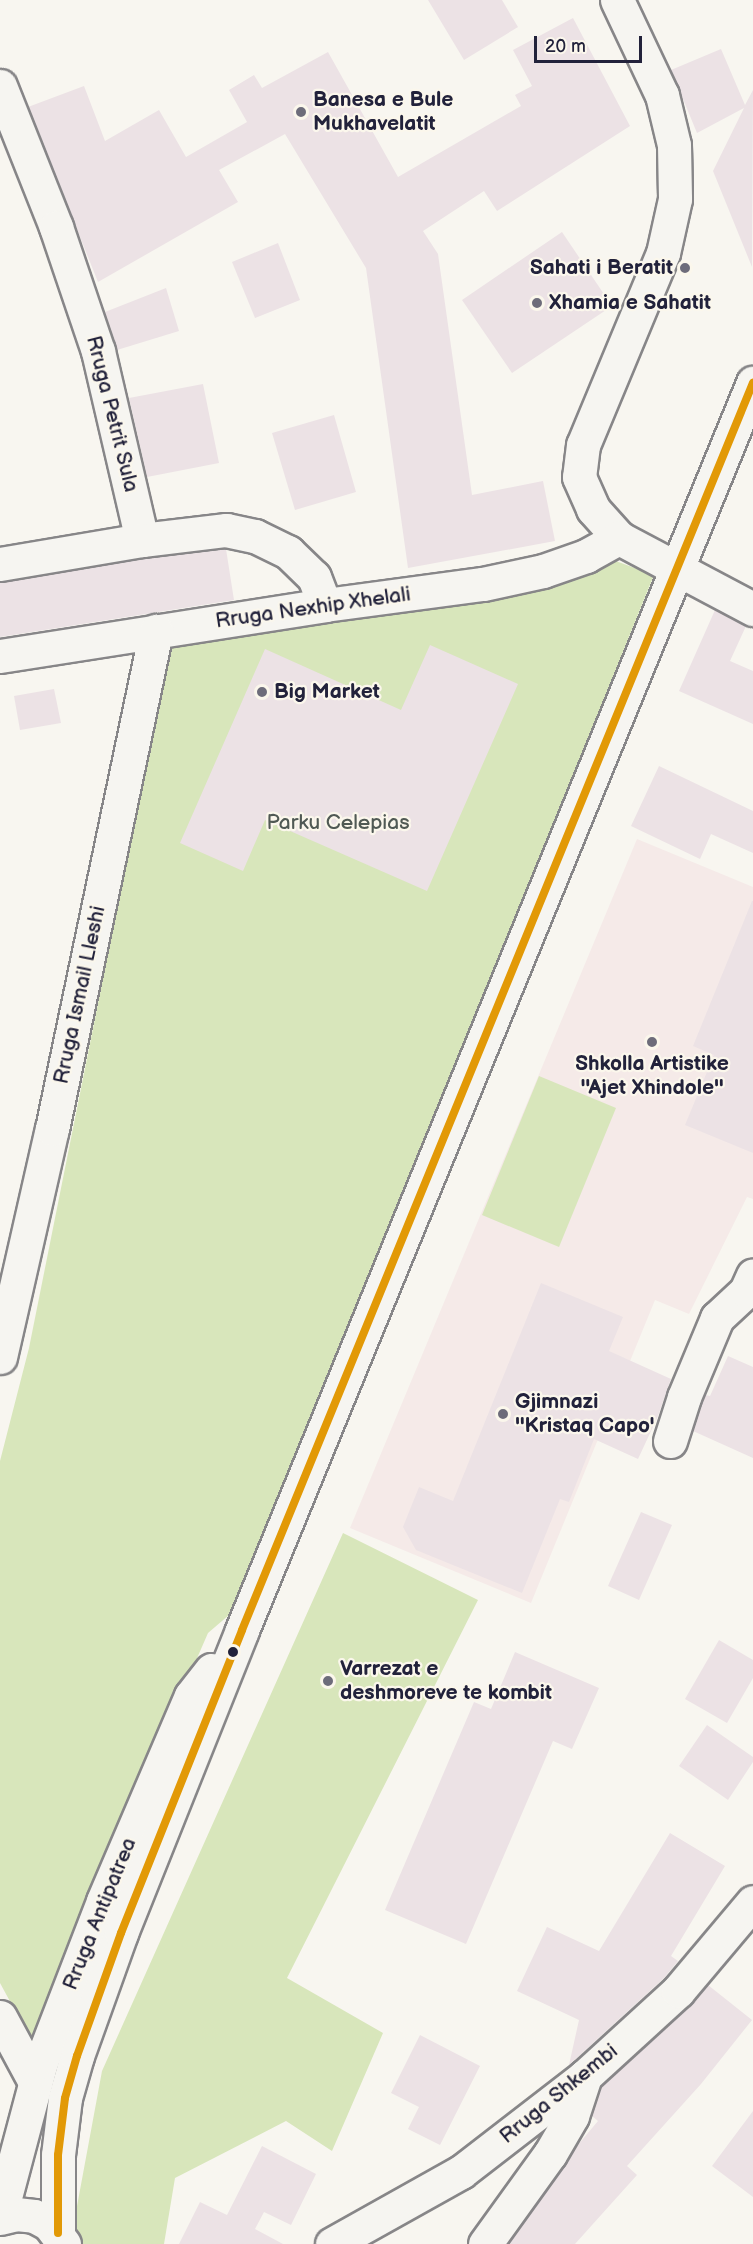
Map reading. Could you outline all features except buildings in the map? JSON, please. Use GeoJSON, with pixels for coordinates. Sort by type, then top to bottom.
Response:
{"type":"FeatureCollection","features":[{"type":"Feature","properties":{"kind":"street"},"geometry":{"type":"LineString","coordinates":[[617,0],[662,95],[674,146],[675,199],[663,253],[583,445],[579,477],[593,509],[620,538],[753,609]]}},
{"type":"Feature","properties":{"kind":"street","name":"Rruga Petrit Sula"},"geometry":{"type":"LineString","coordinates":[[0,86],[56,227],[98,351],[142,540]]}},
{"type":"Feature","properties":{"kind":"street","name":"Rruga Antipatrea"},"geometry":{"type":"LineString","coordinates":[[61,2239],[58,2155],[65,2098],[77,2056],[121,1933],[242,1630],[675,569],[753,384]]}},
{"type":"Feature","properties":{"kind":"street"},"geometry":{"type":"LineString","coordinates":[[0,564],[142,540],[226,530],[255,536],[288,552],[315,577],[326,605]]}},
{"type":"Feature","properties":{"kind":"street","name":"Rruga Nexhip Xhelali"},"geometry":{"type":"LineString","coordinates":[[0,656],[326,605],[483,584],[543,571],[586,556],[620,538]]}},
{"type":"Feature","properties":{"kind":"street","name":"Rruga Ismail Lleshi"},"geometry":{"type":"LineString","coordinates":[[0,1357],[54,1118],[156,632]]}},
{"type":"Feature","properties":{"kind":"street"},"geometry":{"type":"LineString","coordinates":[[670,1441],[684,1398],[717,1318],[746,1291],[753,1275]]}},
{"type":"Feature","properties":{"kind":"street","name":"Rruga Antipatrea"},"geometry":{"type":"LineString","coordinates":[[61,2239],[49,2224],[34,2216],[16,2214],[0,2217],[35,2082],[103,1900],[191,1696],[242,1630]]}},
{"type":"Feature","properties":{"kind":"street","name":"Rruga Shkembi"},"geometry":{"type":"LineString","coordinates":[[332,2244],[461,2172],[585,2076],[678,1991],[753,1902]]}},
{"type":"Feature","properties":{"kind":"street"},"geometry":{"type":"LineString","coordinates":[[0,2017],[35,2082]]}},
{"type":"Feature","properties":{"kind":"street"},"geometry":{"type":"LineString","coordinates":[[485,2244],[550,2154],[572,2116],[585,2076]]}},
{"type":"Feature","properties":{"kind":"shaded area"},"geometry":{"type":"Polygon","coordinates":[[[637,839],[753,887],[753,1199],[747,1197],[689,1314],[655,1300],[531,1603],[350,1528],[637,839]]]}},
{"type":"Feature","properties":{"kind":"green space","name":"Parku Celepias"},"geometry":{"type":"Polygon","coordinates":[[[613,560],[654,575],[236,1609],[208,1633],[31,2040],[0,1983],[0,1461],[29,1348],[170,644],[545,588],[613,560]]]}},
{"type":"Feature","properties":{"kind":"green space"},"geometry":{"type":"Polygon","coordinates":[[[539,1076],[616,1108],[559,1247],[482,1215],[539,1076]]]}},
{"type":"Feature","properties":{"kind":"green space"},"geometry":{"type":"Polygon","coordinates":[[[343,1533],[478,1600],[287,1978],[383,2033],[332,2151],[286,2121],[175,2178],[164,2244],[74,2244],[75,2217],[102,2071],[343,1533]]]}},
{"type":"Feature","properties":{"kind":"transit line"},"geometry":{"type":"LineString","coordinates":[[58,2233],[58,2155],[65,2098],[77,2056],[121,1933],[242,1630],[753,383]]}},
{"type":"Feature","properties":{"kind":"place","name":"Banesa e Bule Mukhavelatit"},"geometry":{"type":"Point","coordinates":[301,112]}},
{"type":"Feature","properties":{"kind":"place","name":"Sahati i Beratit"},"geometry":{"type":"Point","coordinates":[685,268]}},
{"type":"Feature","properties":{"kind":"place","name":"Xhamia e Sahatit"},"geometry":{"type":"Point","coordinates":[537,303]}},
{"type":"Feature","properties":{"kind":"place","name":"Big Market"},"geometry":{"type":"Point","coordinates":[262,692]}},
{"type":"Feature","properties":{"kind":"place","name":"Shkolla Artistike ''Ajet Xhindole''"},"geometry":{"type":"Point","coordinates":[652,1042]}},
{"type":"Feature","properties":{"kind":"place","name":"Gjimnazi ''Kristaq Capo'"},"geometry":{"type":"Point","coordinates":[503,1414]}},
{"type":"Feature","properties":{"kind":"place","name":"Varrezat e deshmoreve te kombit"},"geometry":{"type":"Point","coordinates":[328,1681]}}]}
